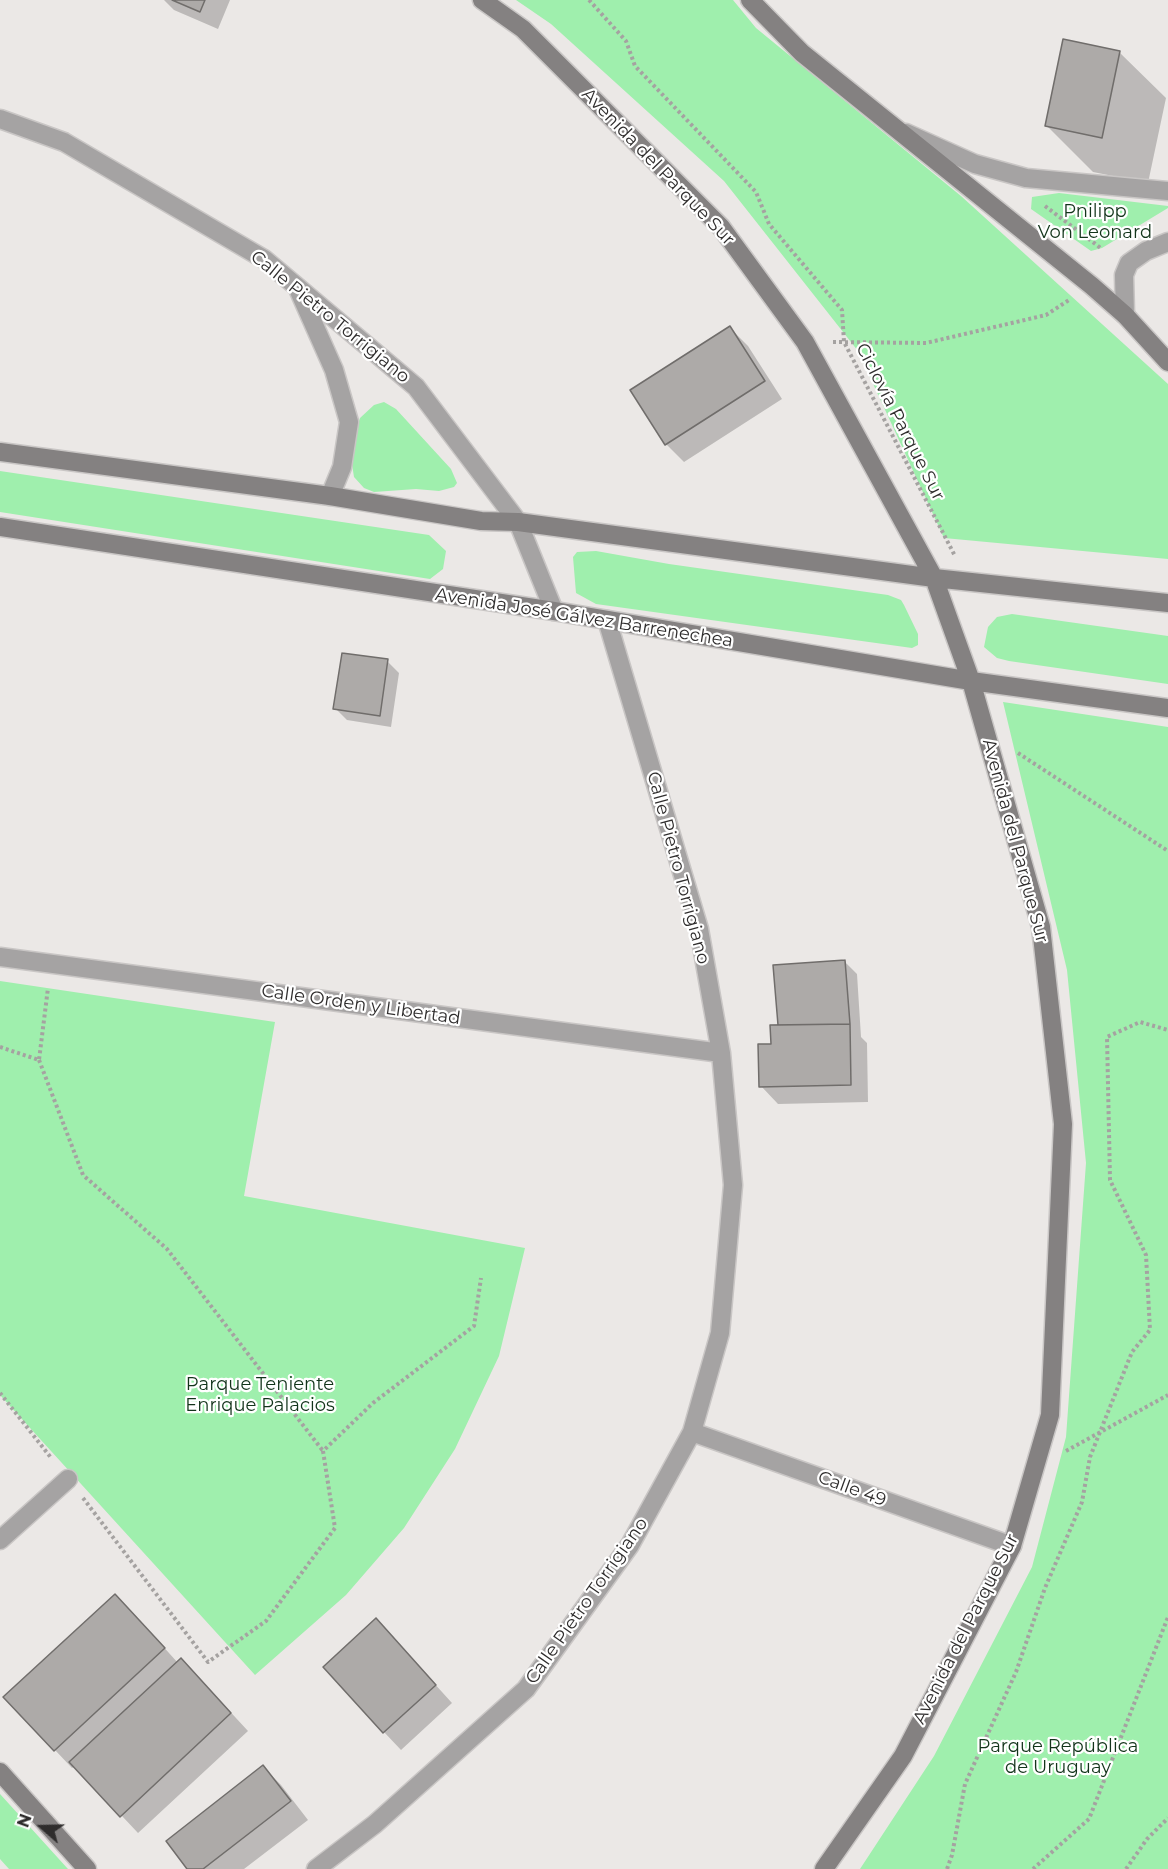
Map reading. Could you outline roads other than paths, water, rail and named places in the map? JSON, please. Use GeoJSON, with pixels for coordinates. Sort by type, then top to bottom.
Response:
{"type":"FeatureCollection","features":[{"type":"Feature","properties":{"kind":"main road","name":"Avenida del Parque Sur"},"geometry":{"type":"LineString","coordinates":[[482,0],[523,29],[721,227],[805,342],[934,578],[971,681],[1041,927],[1063,1124],[1050,1415],[1012,1546],[903,1756],[824,1869]]}},
{"type":"Feature","properties":{"kind":"main road"},"geometry":{"type":"LineString","coordinates":[[750,0],[802,53],[1092,286],[1125,315],[1168,362]]}},
{"type":"Feature","properties":{"kind":"main road"},"geometry":{"type":"LineString","coordinates":[[0,452],[330,496],[481,521],[518,522],[934,578],[1168,603]]}},
{"type":"Feature","properties":{"kind":"main road","name":"Avenida José Gálvez Barrenechea"},"geometry":{"type":"LineString","coordinates":[[0,527],[554,611],[971,681],[1168,708]]}},
{"type":"Feature","properties":{"kind":"main road"},"geometry":{"type":"LineString","coordinates":[[0,1772],[87,1869]]}},
{"type":"Feature","properties":{"kind":"street","name":"Calle Pietro Torrigiano"},"geometry":{"type":"LineString","coordinates":[[0,118],[64,142],[264,259],[416,387],[518,522],[554,611]]}},
{"type":"Feature","properties":{"kind":"street"},"geometry":{"type":"LineString","coordinates":[[898,129],[975,164],[1026,178],[1168,191]]}},
{"type":"Feature","properties":{"kind":"street"},"geometry":{"type":"LineString","coordinates":[[1125,315],[1124,275],[1129,263],[1146,251],[1168,242]]}},
{"type":"Feature","properties":{"kind":"street"},"geometry":{"type":"LineString","coordinates":[[297,287],[334,370],[349,422],[342,467],[330,496]]}},
{"type":"Feature","properties":{"kind":"street","name":"Calle Pietro Torrigiano"},"geometry":{"type":"LineString","coordinates":[[316,1869],[375,1824],[526,1689],[630,1545],[692,1432],[720,1333],[733,1185],[721,1053],[699,929],[607,620]]}},
{"type":"Feature","properties":{"kind":"street","name":"Calle Orden y Libertad"},"geometry":{"type":"LineString","coordinates":[[0,957],[721,1053]]}},
{"type":"Feature","properties":{"kind":"street","name":"Calle 49"},"geometry":{"type":"LineString","coordinates":[[692,1432],[1012,1546]]}},
{"type":"Feature","properties":{"kind":"street"},"geometry":{"type":"LineString","coordinates":[[0,1540],[68,1479]]}},
{"type":"Feature","properties":{"kind":"park label","name":"Pnilipp Von Leonard"},"geometry":{"type":"Point","coordinates":[1095,222]}},
{"type":"Feature","properties":{"kind":"park label","name":"Parque Teniente Enrique Palacios"},"geometry":{"type":"Point","coordinates":[260,1395]}},
{"type":"Feature","properties":{"kind":"park label","name":"Parque República de Uruguay"},"geometry":{"type":"Point","coordinates":[1058,1757]}}]}
